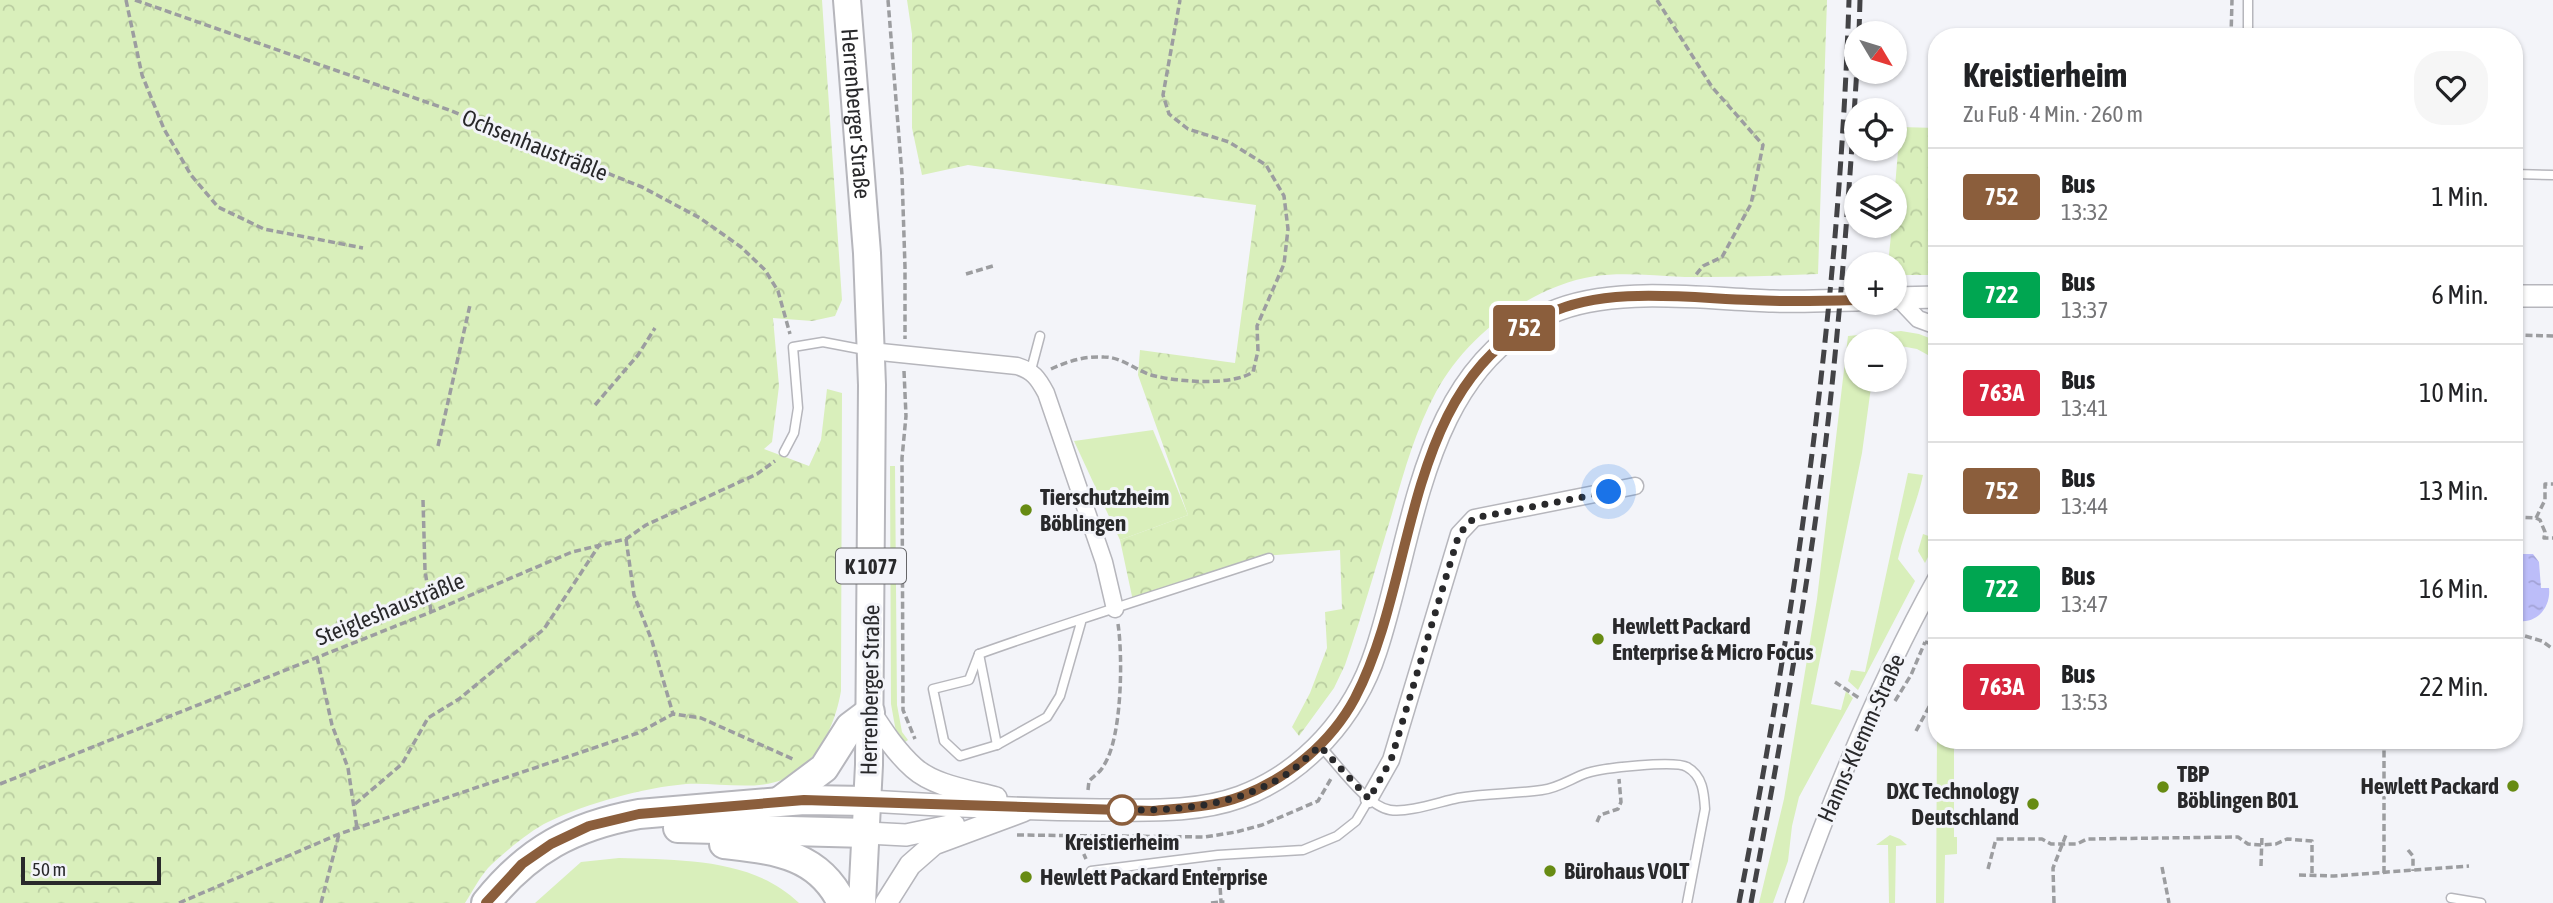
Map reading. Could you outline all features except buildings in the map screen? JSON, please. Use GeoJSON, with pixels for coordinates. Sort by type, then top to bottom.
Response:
{"type":"FeatureCollection","features":[{"type":"Feature","properties":{"kind":"highway"},"geometry":{"type":"LineString","coordinates":[[780,802],[824,768],[850,727],[870,712]]}},
{"type":"Feature","properties":{"kind":"highway"},"geometry":{"type":"LineString","coordinates":[[486,903],[510,875],[534,854],[568,834],[589,826],[639,814],[804,800],[868,801]]}},
{"type":"Feature","properties":{"kind":"highway"},"geometry":{"type":"LineString","coordinates":[[503,903],[530,872],[564,850],[602,836],[656,828],[699,827],[867,833]]}},
{"type":"Feature","properties":{"kind":"highway"},"geometry":{"type":"LineString","coordinates":[[656,828],[706,842],[793,856],[818,871],[842,903]]}},
{"type":"Feature","properties":{"kind":"main road","name":"Herrenberger Straße"},"geometry":{"type":"LineString","coordinates":[[847,0],[867,253],[871,351],[870,712],[863,903]]}},
{"type":"Feature","properties":{"kind":"street"},"geometry":{"type":"LineString","coordinates":[[2523,296],[2553,296]]}},
{"type":"Feature","properties":{"kind":"street"},"geometry":{"type":"LineString","coordinates":[[868,801],[1153,811],[1202,807],[1240,797],[1283,776],[1320,746],[1354,701],[1376,652],[1421,484],[1437,440],[1469,379],[1490,355],[1514,334],[1548,314],[1613,297],[1844,300]]}},
{"type":"Feature","properties":{"kind":"street"},"geometry":{"type":"LineString","coordinates":[[1907,298],[1928,297]]}},
{"type":"Feature","properties":{"kind":"street"},"geometry":{"type":"LineString","coordinates":[[1907,308],[1918,319],[1928,323]]}},
{"type":"Feature","properties":{"kind":"street"},"geometry":{"type":"LineString","coordinates":[[871,351],[1017,366],[1034,373],[1046,393],[1104,562],[1115,609]]}},
{"type":"Feature","properties":{"kind":"street"},"geometry":{"type":"LineString","coordinates":[[1369,799],[1391,760],[1459,534],[1474,518],[1636,486]]}},
{"type":"Feature","properties":{"kind":"street","name":"Hanns-Klemm-Straße"},"geometry":{"type":"LineString","coordinates":[[1794,903],[1828,807],[1928,594]]}},
{"type":"Feature","properties":{"kind":"street"},"geometry":{"type":"LineString","coordinates":[[870,712],[893,746],[915,769],[945,783],[1031,808]]}},
{"type":"Feature","properties":{"kind":"street"},"geometry":{"type":"LineString","coordinates":[[867,833],[906,835],[1031,808]]}},
{"type":"Feature","properties":{"kind":"street"},"geometry":{"type":"LineString","coordinates":[[886,903],[910,865],[934,844],[1031,808]]}},
{"type":"Feature","properties":{"kind":"lane"},"geometry":{"type":"LineString","coordinates":[[2248,0],[2248,28]]}},
{"type":"Feature","properties":{"kind":"lane"},"geometry":{"type":"LineString","coordinates":[[2523,174],[2553,175]]}},
{"type":"Feature","properties":{"kind":"lane"},"geometry":{"type":"LineString","coordinates":[[1034,373],[1040,336]]}},
{"type":"Feature","properties":{"kind":"lane"},"geometry":{"type":"LineString","coordinates":[[784,452],[794,433],[798,408],[793,347],[823,342],[871,351]]}},
{"type":"Feature","properties":{"kind":"lane"},"geometry":{"type":"LineString","coordinates":[[979,654],[1269,558]]}},
{"type":"Feature","properties":{"kind":"lane"},"geometry":{"type":"LineString","coordinates":[[979,654],[969,680],[933,689],[944,741],[960,756],[997,745],[1047,717],[1060,696],[1082,619]]}},
{"type":"Feature","properties":{"kind":"lane"},"geometry":{"type":"LineString","coordinates":[[979,654],[997,745]]}},
{"type":"Feature","properties":{"kind":"lane"},"geometry":{"type":"LineString","coordinates":[[1320,746],[1369,799],[1387,810],[1398,811],[1460,798],[1545,790],[1588,773],[1675,763],[1687,767],[1699,778],[1705,809],[1687,903]]}},
{"type":"Feature","properties":{"kind":"lane"},"geometry":{"type":"LineString","coordinates":[[1091,871],[1218,855],[1303,850],[1325,843],[1356,821],[1369,799]]}},
{"type":"Feature","properties":{"kind":"lane"},"geometry":{"type":"LineString","coordinates":[[2451,898],[2481,903]]}},
{"type":"Feature","properties":{"kind":"path"},"geometry":{"type":"LineString","coordinates":[[126,0],[142,75],[164,129],[191,174],[218,207],[264,229],[363,248]]}},
{"type":"Feature","properties":{"kind":"path","name":"Ochsenhausträßle"},"geometry":{"type":"LineString","coordinates":[[135,0],[449,110],[642,187],[700,218],[741,247],[765,271],[778,291],[793,347]]}},
{"type":"Feature","properties":{"kind":"path"},"geometry":{"type":"LineString","coordinates":[[888,0],[902,175],[906,315],[904,343]]}},
{"type":"Feature","properties":{"kind":"path"},"geometry":{"type":"LineString","coordinates":[[1034,373],[1079,358],[1103,356],[1116,358],[1155,376],[1219,382],[1247,376],[1253,372],[1258,351],[1257,326],[1284,264],[1288,229],[1284,196],[1266,165],[1229,142],[1188,129],[1169,114],[1163,95],[1180,0]]}},
{"type":"Feature","properties":{"kind":"path"},"geometry":{"type":"LineString","coordinates":[[1657,0],[1712,86],[1763,145],[1751,204],[1722,257],[1703,267],[1689,282],[1687,298]]}},
{"type":"Feature","properties":{"kind":"path"},"geometry":{"type":"LineString","coordinates":[[2231,28],[2232,0]]}},
{"type":"Feature","properties":{"kind":"path"},"geometry":{"type":"LineString","coordinates":[[967,274],[996,265]]}},
{"type":"Feature","properties":{"kind":"path"},"geometry":{"type":"LineString","coordinates":[[438,446],[470,305]]}},
{"type":"Feature","properties":{"kind":"path"},"geometry":{"type":"LineString","coordinates":[[595,405],[638,355],[655,328]]}},
{"type":"Feature","properties":{"kind":"path"},"geometry":{"type":"LineString","coordinates":[[2523,335],[2553,336]]}},
{"type":"Feature","properties":{"kind":"path"},"geometry":{"type":"LineString","coordinates":[[903,374],[906,416],[902,458],[903,710],[918,746],[920,758],[915,769]]}},
{"type":"Feature","properties":{"kind":"path","name":"Steigleshausträßle"},"geometry":{"type":"LineString","coordinates":[[0,784],[431,612],[572,552],[626,539],[646,525],[684,506],[757,474],[784,452]]}},
{"type":"Feature","properties":{"kind":"path"},"geometry":{"type":"LineString","coordinates":[[2536,518],[2545,500],[2545,484],[2553,484]]}},
{"type":"Feature","properties":{"kind":"path"},"geometry":{"type":"LineString","coordinates":[[423,500],[425,570],[431,612]]}},
{"type":"Feature","properties":{"kind":"path"},"geometry":{"type":"LineString","coordinates":[[2523,517],[2540,520],[2545,532],[2544,538],[2553,538]]}},
{"type":"Feature","properties":{"kind":"path"},"geometry":{"type":"LineString","coordinates":[[626,539],[634,595],[652,641],[673,714]]}},
{"type":"Feature","properties":{"kind":"path"},"geometry":{"type":"LineString","coordinates":[[355,804],[402,764],[428,718],[459,699],[544,629],[600,544]]}},
{"type":"Feature","properties":{"kind":"path"},"geometry":{"type":"LineString","coordinates":[[1086,810],[1089,781],[1108,758],[1116,721],[1120,648],[1115,609]]}},
{"type":"Feature","properties":{"kind":"path"},"geometry":{"type":"LineString","coordinates":[[2523,635],[2542,641],[2553,649]]}},
{"type":"Feature","properties":{"kind":"path"},"geometry":{"type":"LineString","coordinates":[[317,657],[332,724],[348,768],[357,828]]}},
{"type":"Feature","properties":{"kind":"path"},"geometry":{"type":"LineString","coordinates":[[1916,732],[1928,709]]}},
{"type":"Feature","properties":{"kind":"path"},"geometry":{"type":"LineString","coordinates":[[179,903],[339,834],[638,733],[673,714],[701,718],[799,762],[824,768]]}},
{"type":"Feature","properties":{"kind":"path"},"geometry":{"type":"LineString","coordinates":[[2384,749],[2384,873]]}},
{"type":"Feature","properties":{"kind":"path"},"geometry":{"type":"LineString","coordinates":[[1597,822],[1600,815],[1618,809],[1621,802],[1618,769]]}},
{"type":"Feature","properties":{"kind":"path"},"geometry":{"type":"LineString","coordinates":[[321,903],[339,834]]}},
{"type":"Feature","properties":{"kind":"path"},"geometry":{"type":"LineString","coordinates":[[1075,835],[1091,871]]}},
{"type":"Feature","properties":{"kind":"path"},"geometry":{"type":"LineString","coordinates":[[2054,903],[2053,868],[2066,835]]}},
{"type":"Feature","properties":{"kind":"path"},"geometry":{"type":"LineString","coordinates":[[2261,866],[2262,835]]}},
{"type":"Feature","properties":{"kind":"path"},"geometry":{"type":"LineString","coordinates":[[1988,869],[1996,839],[2042,839],[2050,844],[2077,844],[2087,839],[2238,837],[2248,844],[2262,845],[2276,844],[2287,839],[2312,841],[2312,876]]}},
{"type":"Feature","properties":{"kind":"path"},"geometry":{"type":"LineString","coordinates":[[2408,850],[2413,856],[2413,871]]}},
{"type":"Feature","properties":{"kind":"path"},"geometry":{"type":"LineString","coordinates":[[1211,903],[1224,902],[1218,855]]}},
{"type":"Feature","properties":{"kind":"path"},"geometry":{"type":"LineString","coordinates":[[2299,875],[2384,873],[2469,866]]}},
{"type":"Feature","properties":{"kind":"path"},"geometry":{"type":"LineString","coordinates":[[2162,867],[2169,903]]}},
{"type":"Feature","properties":{"kind":"green space"},"geometry":{"type":"Polygon","coordinates":[[[0,0],[822,0],[842,300],[835,316],[812,321],[773,318],[779,386],[772,442],[764,449],[809,466],[821,440],[827,389],[842,393],[841,691],[830,729],[808,762],[786,778],[763,785],[669,786],[616,797],[564,815],[534,830],[498,859],[484,873],[465,903],[0,903],[0,0]]]}},
{"type":"Feature","properties":{"kind":"green space"},"geometry":{"type":"Polygon","coordinates":[[[907,0],[1827,0],[1818,274],[1719,277],[1629,274],[1595,276],[1547,290],[1524,302],[1483,333],[1449,371],[1429,407],[1405,469],[1345,665],[1334,688],[1299,736],[1292,727],[1310,693],[1327,648],[1325,612],[1342,609],[1340,550],[1262,556],[1133,601],[1120,540],[1188,515],[1138,375],[1140,350],[1235,363],[1256,205],[968,165],[922,175],[912,128],[912,34],[907,0]]]}},
{"type":"Feature","properties":{"kind":"green space"},"geometry":{"type":"Polygon","coordinates":[[[1907,127],[1928,128],[1928,275],[1907,275],[1907,252],[1889,252],[1891,238],[1907,238],[1907,175],[1896,175],[1897,161],[1907,161],[1907,127]]]}},
{"type":"Feature","properties":{"kind":"green space"},"geometry":{"type":"Polygon","coordinates":[[[1907,332],[1928,338],[1928,355],[1907,347],[1907,332]]]}},
{"type":"Feature","properties":{"kind":"green space"},"geometry":{"type":"Polygon","coordinates":[[[1844,370],[1844,392],[1870,392],[1862,453],[1811,704],[1841,710],[1846,691],[1853,698],[1799,797],[1788,861],[1773,903],[1759,903],[1784,799],[1817,599],[1844,370]]]}},
{"type":"Feature","properties":{"kind":"green space"},"geometry":{"type":"Polygon","coordinates":[[[1153,430],[1188,515],[1120,540],[1074,441],[1153,430]]]}},
{"type":"Feature","properties":{"kind":"green space"},"geometry":{"type":"Polygon","coordinates":[[[890,466],[895,466],[897,705],[902,732],[908,740],[902,744],[896,732],[891,704],[890,466]]]}},
{"type":"Feature","properties":{"kind":"green space"},"geometry":{"type":"Polygon","coordinates":[[[1908,473],[1923,475],[1898,559],[1915,581],[1858,690],[1848,681],[1851,670],[1865,672],[1908,473]]]}},
{"type":"Feature","properties":{"kind":"green space"},"geometry":{"type":"Polygon","coordinates":[[[1923,534],[1928,536],[1928,557],[1925,563],[1918,551],[1923,534]]]}},
{"type":"Feature","properties":{"kind":"green space"},"geometry":{"type":"Polygon","coordinates":[[[1937,749],[1954,749],[1954,837],[1957,837],[1957,854],[1945,855],[1944,903],[1936,903],[1937,749]]]}},
{"type":"Feature","properties":{"kind":"green space"},"geometry":{"type":"Polygon","coordinates":[[[1890,835],[1907,845],[1896,846],[1895,903],[1889,903],[1888,845],[1876,845],[1890,835]]]}},
{"type":"Feature","properties":{"kind":"green space"},"geometry":{"type":"Polygon","coordinates":[[[619,858],[715,864],[760,877],[781,888],[799,903],[535,903],[581,862],[619,858]]]}},
{"type":"Feature","properties":{"kind":"water"},"geometry":{"type":"Polygon","coordinates":[[[2523,554],[2533,554],[2539,562],[2541,588],[2549,588],[2549,594],[2542,612],[2523,621],[2523,554]]]}},
{"type":"Feature","properties":{"kind":"railway"},"geometry":{"type":"LineString","coordinates":[[1739,903],[1779,679],[1812,454],[1836,227],[1849,0]]}},
{"type":"Feature","properties":{"kind":"railway"},"geometry":{"type":"LineString","coordinates":[[1859,21],[1860,0]]}},
{"type":"Feature","properties":{"kind":"railway"},"geometry":{"type":"LineString","coordinates":[[1751,903],[1791,676],[1825,448],[1844,258],[1856,84]]}},
{"type":"Feature","properties":{"kind":"bus line","name":"752"},"geometry":{"type":"LineString","coordinates":[[486,903],[522,864],[568,834],[613,818],[639,814],[804,800],[1153,811],[1202,807],[1240,797],[1283,776],[1320,746],[1354,701],[1376,652],[1421,484],[1437,440],[1469,379],[1490,355],[1514,334],[1548,314],[1577,303],[1613,297],[1844,300]]}},
{"type":"Feature","properties":{"kind":"place","name":"Tierschutzheim Böblingen"},"geometry":{"type":"Point","coordinates":[1026,510]}},
{"type":"Feature","properties":{"kind":"place","name":"Hewlett Packard Enterprise & Micro Focus"},"geometry":{"type":"Point","coordinates":[1598,639]}},
{"type":"Feature","properties":{"kind":"place","name":"Hewlett Packard"},"geometry":{"type":"Point","coordinates":[2513,786]}},
{"type":"Feature","properties":{"kind":"place","name":"TBP Böblingen B01"},"geometry":{"type":"Point","coordinates":[2163,787]}},
{"type":"Feature","properties":{"kind":"place","name":"DXC Technology Deutschland"},"geometry":{"type":"Point","coordinates":[2033,804]}},
{"type":"Feature","properties":{"kind":"place","name":"Kreistierheim"},"geometry":{"type":"Point","coordinates":[1122,810]}},
{"type":"Feature","properties":{"kind":"place","name":"Bürohaus VOLT"},"geometry":{"type":"Point","coordinates":[1550,871]}},
{"type":"Feature","properties":{"kind":"place","name":"Hewlett Packard Enterprise"},"geometry":{"type":"Point","coordinates":[1026,877]}},
{"type":"Feature","properties":{"kind":"route"},"geometry":{"type":"LineString","coordinates":[[1122,810],[1119,810],[1153,811],[1202,807],[1240,797],[1283,776],[1320,746],[1369,799],[1391,760],[1459,534],[1474,518],[1609,492]]}}]}
